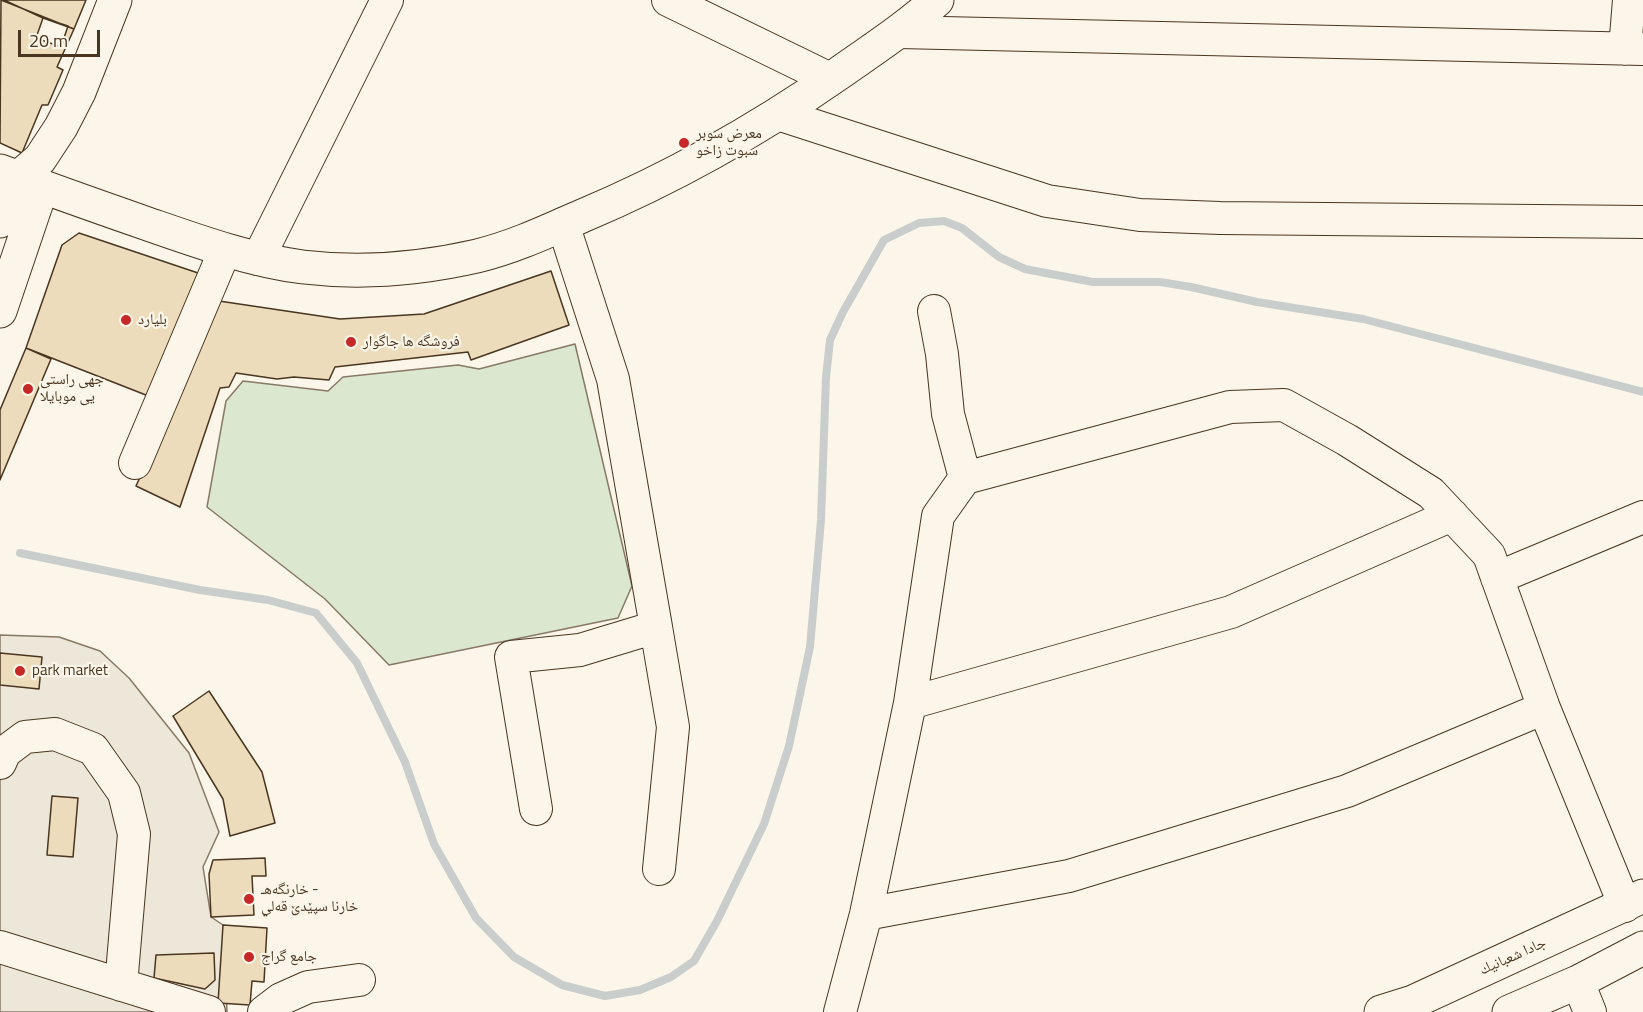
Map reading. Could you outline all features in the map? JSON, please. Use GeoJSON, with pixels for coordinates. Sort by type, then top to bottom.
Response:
{"type":"FeatureCollection","features":[{"type":"Feature","properties":{"kind":"main road"},"geometry":{"type":"LineString","coordinates":[[0,221],[20,179],[40,159],[61,127],[79,92],[115,0]]}},
{"type":"Feature","properties":{"kind":"main road"},"geometry":{"type":"LineString","coordinates":[[20,179],[225,250],[258,259],[336,270],[391,270],[436,265],[522,242],[673,175],[778,114],[899,32],[937,0]]}},
{"type":"Feature","properties":{"kind":"main road"},"geometry":{"type":"LineString","coordinates":[[0,311],[20,179]]}},
{"type":"Feature","properties":{"kind":"main road","name":"جادا شعبانيك"},"geometry":{"type":"LineString","coordinates":[[1381,1012],[1413,1002],[1634,901]]}},
{"type":"Feature","properties":{"kind":"main road"},"geometry":{"type":"LineString","coordinates":[[1509,1012],[1578,982],[1643,948]]}},
{"type":"Feature","properties":{"kind":"street"},"geometry":{"type":"LineString","coordinates":[[258,259],[387,0]]}},
{"type":"Feature","properties":{"kind":"street"},"geometry":{"type":"LineString","coordinates":[[668,0],[830,79]]}},
{"type":"Feature","properties":{"kind":"street"},"geometry":{"type":"LineString","coordinates":[[899,32],[1634,49],[1629,0]]}},
{"type":"Feature","properties":{"kind":"street"},"geometry":{"type":"LineString","coordinates":[[778,114],[1047,201],[1140,215],[1220,218],[1643,222]]}},
{"type":"Feature","properties":{"kind":"street"},"geometry":{"type":"LineString","coordinates":[[563,224],[613,379],[673,727],[659,869]]}},
{"type":"Feature","properties":{"kind":"street"},"geometry":{"type":"LineString","coordinates":[[135,464],[225,250]]}},
{"type":"Feature","properties":{"kind":"street"},"geometry":{"type":"LineString","coordinates":[[934,311],[942,354],[948,414],[965,478]]}},
{"type":"Feature","properties":{"kind":"street"},"geometry":{"type":"LineString","coordinates":[[840,1012],[866,914],[910,703],[938,516],[965,478],[1230,407],[1284,405],[1347,440],[1431,493],[1489,555],[1544,708],[1634,901]]}},
{"type":"Feature","properties":{"kind":"street"},"geometry":{"type":"LineString","coordinates":[[910,703],[1231,612],[1452,514]]}},
{"type":"Feature","properties":{"kind":"street"},"geometry":{"type":"LineString","coordinates":[[1497,578],[1643,517]]}},
{"type":"Feature","properties":{"kind":"street"},"geometry":{"type":"LineString","coordinates":[[536,809],[511,657],[580,650],[656,627]]}},
{"type":"Feature","properties":{"kind":"street"},"geometry":{"type":"LineString","coordinates":[[866,914],[1069,876],[1347,790],[1544,708]]}},
{"type":"Feature","properties":{"kind":"street"},"geometry":{"type":"LineString","coordinates":[[0,763],[5,752],[26,737],[55,734],[93,749],[124,793],[134,834],[121,985]]}},
{"type":"Feature","properties":{"kind":"street"},"geometry":{"type":"LineString","coordinates":[[0,947],[209,1012]]}},
{"type":"Feature","properties":{"kind":"street"},"geometry":{"type":"LineString","coordinates":[[264,1012],[281,999],[308,987],[359,980]]}},
{"type":"Feature","properties":{"kind":"street"},"geometry":{"type":"LineString","coordinates":[[1578,982],[1590,1012]]}},
{"type":"Feature","properties":{"kind":"green space"},"geometry":{"type":"Polygon","coordinates":[[[575,344],[632,586],[618,618],[389,665],[325,599],[207,507],[226,401],[243,381],[328,391],[343,377],[458,365],[479,369],[575,344]]]}},
{"type":"Feature","properties":{"kind":"shaded area"},"geometry":{"type":"Polygon","coordinates":[[[0,635],[59,637],[100,651],[129,678],[189,753],[219,832],[203,867],[211,917],[223,925],[227,1012],[0,1012],[0,635]]]}},
{"type":"Feature","properties":{"kind":"building"},"geometry":{"type":"Polygon","coordinates":[[[1,0],[74,29],[57,67],[63,70],[48,105],[42,105],[22,153],[0,143],[1,0]]]}},
{"type":"Feature","properties":{"kind":"building"},"geometry":{"type":"Polygon","coordinates":[[[4,0],[86,0],[74,29],[4,0]]]}},
{"type":"Feature","properties":{"kind":"building"},"geometry":{"type":"Polygon","coordinates":[[[43,18],[68,26],[61,47],[36,38],[43,18]]]}},
{"type":"Feature","properties":{"kind":"building"},"geometry":{"type":"Polygon","coordinates":[[[79,233],[204,275],[151,397],[26,348],[62,245],[79,233]]]}},
{"type":"Feature","properties":{"kind":"building"},"geometry":{"type":"Polygon","coordinates":[[[551,271],[569,325],[471,360],[468,352],[335,367],[329,380],[294,377],[277,379],[236,373],[229,387],[220,388],[180,507],[136,486],[219,301],[340,319],[424,314],[551,271]]]}},
{"type":"Feature","properties":{"kind":"building"},"geometry":{"type":"Polygon","coordinates":[[[26,348],[51,359],[0,480],[0,410],[26,348]]]}},
{"type":"Feature","properties":{"kind":"building","name":"park market"},"geometry":{"type":"Polygon","coordinates":[[[0,653],[42,657],[39,689],[0,685],[0,653]]]}},
{"type":"Feature","properties":{"kind":"building"},"geometry":{"type":"Polygon","coordinates":[[[209,691],[262,772],[275,823],[230,836],[223,799],[173,716],[209,691]]]}},
{"type":"Feature","properties":{"kind":"building"},"geometry":{"type":"Polygon","coordinates":[[[52,796],[78,798],[73,857],[47,855],[52,796]]]}},
{"type":"Feature","properties":{"kind":"building"},"geometry":{"type":"Polygon","coordinates":[[[265,858],[266,876],[252,876],[254,915],[211,917],[209,874],[213,860],[265,858]]]}},
{"type":"Feature","properties":{"kind":"building"},"geometry":{"type":"Polygon","coordinates":[[[223,925],[267,928],[264,982],[252,981],[250,1005],[218,1003],[223,925]]]}},
{"type":"Feature","properties":{"kind":"building"},"geometry":{"type":"Polygon","coordinates":[[[214,953],[215,980],[205,989],[154,978],[156,955],[214,953]]]}},
{"type":"Feature","properties":{"kind":"waterway"},"geometry":{"type":"LineString","coordinates":[[20,553],[200,590],[268,600],[316,613],[357,663],[405,762],[434,844],[476,918],[514,957],[562,985],[605,996],[640,990],[671,977],[694,961],[717,921],[764,824],[789,746],[810,647],[821,520],[826,377],[830,340],[843,312],[884,240],[919,223],[944,221],[962,228],[999,257],[1025,269],[1093,282],[1160,282],[1257,302],[1363,319],[1643,392]]}},
{"type":"Feature","properties":{"kind":"place","name":"معرض سوبر سبوت زاخو"},"geometry":{"type":"Point","coordinates":[684,143]}},
{"type":"Feature","properties":{"kind":"place","name":"بليارد"},"geometry":{"type":"Point","coordinates":[126,320]}},
{"type":"Feature","properties":{"kind":"place","name":"فروشگه ها جاگوار"},"geometry":{"type":"Point","coordinates":[351,342]}},
{"type":"Feature","properties":{"kind":"place","name":"جهى راستى يى موبايلا"},"geometry":{"type":"Point","coordinates":[28,389]}},
{"type":"Feature","properties":{"kind":"place","name":"park market"},"geometry":{"type":"Point","coordinates":[20,671]}},
{"type":"Feature","properties":{"kind":"place","name":"خارنگه‌هـ - خارنا سپێدێ قه‌لي"},"geometry":{"type":"Point","coordinates":[249,899]}},
{"type":"Feature","properties":{"kind":"place","name":"جامع گراج"},"geometry":{"type":"Point","coordinates":[249,957]}}]}
